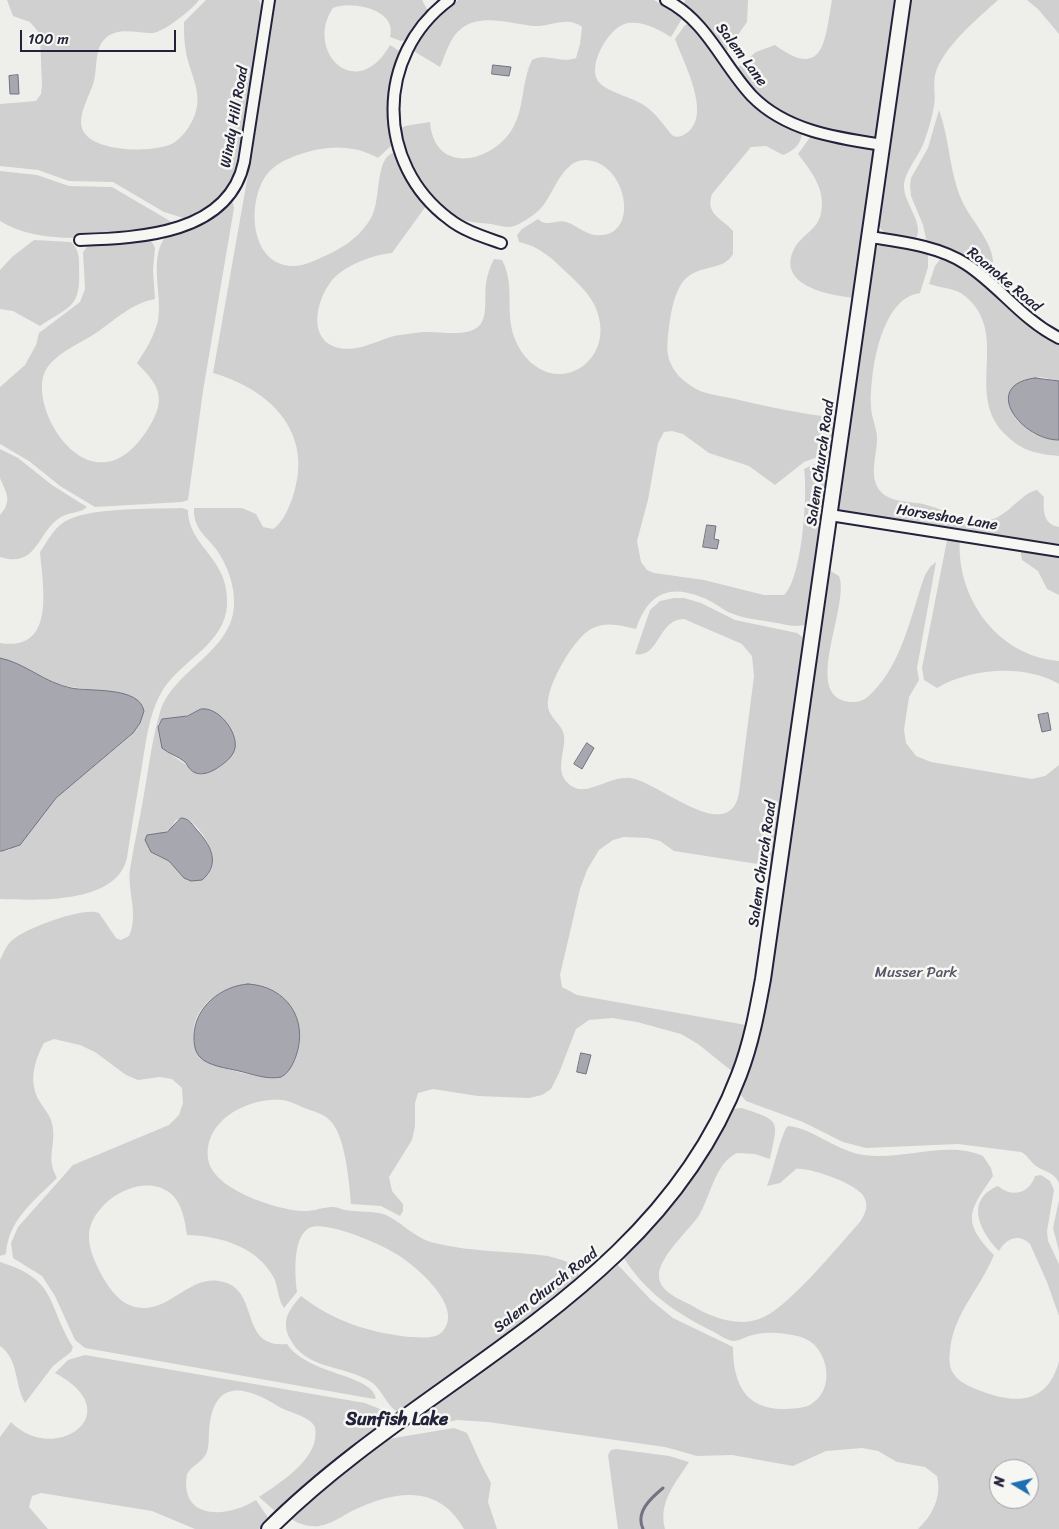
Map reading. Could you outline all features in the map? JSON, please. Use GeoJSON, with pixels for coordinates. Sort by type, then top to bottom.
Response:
{"type":"FeatureCollection","features":[{"type":"Feature","properties":{"kind":"street","name":"Windy Hill Road"},"geometry":{"type":"LineString","coordinates":[[80,240],[144,235],[174,229],[210,212],[231,194],[239,180],[244,162],[269,0]]}},
{"type":"Feature","properties":{"kind":"street"},"geometry":{"type":"LineString","coordinates":[[449,0],[420,27],[403,59],[394,96],[396,138],[410,175],[433,206],[462,227],[501,243]]}},
{"type":"Feature","properties":{"kind":"street","name":"Salem Lane"},"geometry":{"type":"LineString","coordinates":[[666,0],[682,10],[700,26],[748,91],[769,110],[807,130],[883,145]]}},
{"type":"Feature","properties":{"kind":"street","name":"Salem Church Road"},"geometry":{"type":"LineString","coordinates":[[269,1529],[296,1503],[352,1457],[577,1291],[608,1264],[660,1208],[692,1163],[715,1127],[736,1082],[747,1052],[760,992],[904,0]]}},
{"type":"Feature","properties":{"kind":"street","name":"Roanoke Road"},"geometry":{"type":"LineString","coordinates":[[870,237],[929,248],[957,258],[978,273],[1030,321],[1059,338]]}},
{"type":"Feature","properties":{"kind":"street","name":"Horseshoe Lane"},"geometry":{"type":"LineString","coordinates":[[830,515],[1059,551]]}},
{"type":"Feature","properties":{"kind":"green space"},"geometry":{"type":"Polygon","coordinates":[[[7,0],[199,0],[178,20],[158,32],[127,31],[114,33],[108,36],[100,45],[94,81],[82,116],[82,128],[87,136],[110,147],[140,149],[166,146],[175,142],[191,124],[195,115],[197,96],[184,41],[184,22],[206,0],[259,0],[262,8],[239,161],[232,182],[222,197],[190,220],[164,212],[113,182],[69,181],[38,170],[0,166],[0,104],[36,101],[41,94],[42,86],[40,34],[30,22],[13,16],[7,0]]]}},
{"type":"Feature","properties":{"kind":"green space"},"geometry":{"type":"Polygon","coordinates":[[[275,0],[422,0],[428,11],[406,40],[401,41],[390,37],[391,28],[387,20],[372,9],[351,5],[333,8],[326,24],[325,40],[329,54],[338,65],[349,71],[363,70],[377,62],[390,45],[401,52],[390,98],[393,144],[378,158],[356,149],[331,148],[302,153],[278,164],[268,173],[261,184],[257,198],[255,213],[259,242],[266,254],[277,262],[291,266],[309,263],[340,248],[359,234],[368,223],[375,208],[383,164],[392,153],[396,153],[409,182],[426,206],[392,253],[355,264],[336,276],[324,293],[320,304],[318,326],[321,336],[328,343],[339,348],[353,349],[394,336],[424,332],[461,333],[475,329],[480,325],[484,316],[486,284],[490,268],[494,259],[502,260],[509,282],[511,327],[521,351],[535,365],[549,373],[565,374],[578,369],[590,359],[598,346],[601,330],[595,305],[584,290],[556,262],[539,250],[519,242],[517,235],[522,229],[538,219],[545,223],[566,222],[594,235],[609,234],[619,226],[624,214],[624,200],[620,186],[612,173],[600,164],[586,160],[577,161],[564,172],[544,204],[529,218],[512,227],[470,221],[457,218],[446,212],[427,192],[406,154],[399,129],[405,126],[430,122],[434,139],[441,150],[452,156],[464,158],[490,151],[511,131],[515,123],[519,114],[526,77],[532,60],[543,57],[565,60],[576,58],[582,27],[571,22],[534,26],[488,20],[479,21],[458,31],[451,40],[440,67],[412,50],[424,30],[458,0],[654,0],[683,17],[671,37],[645,24],[628,23],[621,26],[607,38],[598,56],[595,74],[602,85],[645,106],[673,136],[676,137],[686,133],[695,122],[697,111],[696,99],[689,72],[675,39],[685,25],[691,23],[772,118],[802,133],[796,147],[783,155],[766,146],[751,147],[712,194],[710,201],[713,212],[733,231],[733,254],[722,264],[693,274],[680,286],[674,301],[669,327],[667,350],[669,360],[682,379],[702,392],[786,410],[837,418],[832,452],[804,462],[775,485],[749,466],[709,453],[683,434],[672,431],[664,432],[658,443],[648,500],[637,541],[641,562],[647,570],[654,573],[704,580],[764,595],[784,595],[790,586],[799,554],[804,515],[804,469],[819,462],[830,464],[807,624],[792,626],[746,618],[728,612],[708,600],[689,593],[668,592],[652,601],[646,608],[636,629],[607,624],[591,629],[584,634],[562,663],[551,687],[549,697],[549,710],[564,735],[561,764],[562,775],[572,786],[579,789],[587,789],[613,780],[631,778],[643,782],[692,807],[708,813],[722,814],[733,808],[739,793],[754,676],[752,656],[742,644],[684,619],[669,625],[649,651],[643,654],[635,654],[650,610],[660,601],[684,598],[701,603],[735,620],[797,633],[805,639],[773,862],[764,865],[674,851],[660,841],[648,838],[624,837],[613,840],[599,850],[587,870],[580,889],[560,975],[562,987],[577,995],[746,1025],[733,1072],[698,1044],[681,1034],[637,1022],[612,1018],[589,1020],[576,1029],[551,1089],[542,1095],[529,1098],[478,1096],[433,1089],[418,1093],[415,1103],[415,1126],[412,1140],[389,1177],[392,1191],[403,1204],[403,1211],[400,1216],[381,1206],[351,1204],[346,1162],[341,1141],[333,1124],[321,1114],[289,1101],[269,1100],[256,1102],[232,1113],[213,1132],[209,1144],[208,1158],[212,1169],[220,1179],[232,1188],[261,1202],[301,1211],[337,1207],[349,1211],[379,1213],[431,1242],[474,1250],[548,1256],[572,1265],[578,1273],[580,1279],[399,1413],[394,1410],[373,1383],[357,1375],[313,1361],[304,1355],[296,1347],[287,1331],[286,1320],[288,1315],[293,1305],[301,1296],[339,1319],[366,1329],[410,1337],[436,1336],[443,1331],[448,1321],[448,1311],[436,1288],[416,1269],[391,1251],[354,1234],[317,1226],[309,1228],[304,1233],[297,1248],[295,1267],[297,1292],[284,1308],[280,1301],[274,1278],[258,1258],[236,1245],[224,1241],[187,1235],[184,1218],[177,1201],[170,1193],[159,1187],[146,1185],[133,1188],[120,1193],[109,1201],[92,1222],[89,1239],[94,1260],[101,1274],[111,1290],[129,1305],[147,1308],[158,1306],[197,1284],[219,1281],[232,1286],[241,1294],[255,1328],[261,1337],[271,1343],[287,1344],[309,1362],[363,1384],[372,1390],[376,1398],[374,1399],[85,1348],[75,1340],[55,1296],[42,1276],[13,1258],[11,1243],[18,1227],[73,1165],[169,1125],[179,1115],[183,1103],[182,1088],[172,1079],[160,1077],[138,1080],[126,1075],[95,1052],[80,1045],[54,1039],[44,1043],[37,1057],[33,1080],[36,1095],[50,1118],[52,1125],[51,1159],[57,1178],[31,1203],[17,1221],[8,1242],[6,1254],[0,1256],[0,960],[10,942],[21,934],[69,915],[99,913],[116,938],[121,940],[129,936],[133,920],[130,869],[160,712],[167,697],[177,684],[213,649],[223,636],[231,622],[234,606],[232,584],[227,569],[216,549],[195,521],[194,508],[242,508],[256,514],[263,527],[273,529],[283,518],[294,493],[298,471],[297,450],[291,432],[282,416],[252,390],[233,380],[213,373],[250,163],[275,0]],[[201,709],[185,716],[162,719],[158,724],[158,730],[166,751],[199,774],[211,771],[223,764],[231,754],[235,742],[227,725],[219,715],[208,709],[201,709]],[[184,818],[176,820],[171,828],[164,833],[156,855],[169,861],[184,878],[208,875],[212,859],[208,843],[191,822],[184,818]],[[248,984],[227,989],[209,1001],[197,1018],[194,1028],[194,1039],[201,1058],[241,1073],[265,1077],[283,1076],[292,1066],[300,1040],[296,1016],[283,997],[273,991],[261,986],[248,984]]]}},
{"type":"Feature","properties":{"kind":"green space"},"geometry":{"type":"Polygon","coordinates":[[[685,0],[748,0],[747,22],[726,52],[704,23],[684,6],[685,0]]]}},
{"type":"Feature","properties":{"kind":"green space"},"geometry":{"type":"Polygon","coordinates":[[[832,0],[896,0],[875,138],[827,130],[797,120],[771,104],[748,82],[737,68],[756,52],[775,45],[792,55],[804,59],[813,57],[820,51],[824,41],[832,0]]]}},
{"type":"Feature","properties":{"kind":"green space"},"geometry":{"type":"Polygon","coordinates":[[[911,0],[998,0],[952,44],[935,75],[935,102],[930,124],[922,148],[906,175],[904,187],[918,228],[915,240],[885,234],[879,226],[911,0]]]}},
{"type":"Feature","properties":{"kind":"green space"},"geometry":{"type":"Polygon","coordinates":[[[1027,0],[1059,0],[1059,34],[1038,9],[1027,0]]]}},
{"type":"Feature","properties":{"kind":"green space"},"geometry":{"type":"Polygon","coordinates":[[[939,110],[958,192],[991,251],[993,268],[987,275],[927,243],[923,225],[911,196],[911,178],[928,148],[939,110]]]}},
{"type":"Feature","properties":{"kind":"green space"},"geometry":{"type":"Polygon","coordinates":[[[811,136],[870,148],[874,151],[854,298],[819,291],[798,280],[792,272],[790,262],[794,249],[801,239],[817,224],[821,213],[822,204],[819,188],[798,154],[811,136]]]}},
{"type":"Feature","properties":{"kind":"green space"},"geometry":{"type":"Polygon","coordinates":[[[0,171],[37,175],[69,186],[112,187],[170,221],[173,226],[85,238],[61,238],[18,230],[0,221],[0,171]]]}},
{"type":"Feature","properties":{"kind":"green space"},"geometry":{"type":"Polygon","coordinates":[[[230,202],[233,203],[234,208],[203,391],[188,500],[182,502],[95,507],[60,486],[29,461],[0,444],[0,387],[25,365],[36,345],[39,333],[80,302],[85,289],[83,252],[90,243],[144,238],[152,242],[155,248],[153,270],[155,299],[131,308],[96,333],[57,357],[47,368],[42,385],[45,406],[54,428],[69,447],[87,459],[108,462],[130,450],[152,422],[159,404],[159,397],[154,383],[137,363],[149,343],[158,321],[157,264],[158,253],[162,243],[168,234],[179,227],[230,202]]]}},
{"type":"Feature","properties":{"kind":"green space"},"geometry":{"type":"Polygon","coordinates":[[[34,240],[71,242],[77,251],[79,260],[79,280],[76,298],[66,309],[40,326],[13,311],[0,309],[0,270],[12,257],[34,240]]]}},
{"type":"Feature","properties":{"kind":"green space"},"geometry":{"type":"Polygon","coordinates":[[[883,245],[928,253],[928,267],[920,293],[906,298],[895,308],[880,339],[871,392],[872,414],[877,436],[874,468],[876,484],[886,496],[894,500],[923,504],[964,518],[985,520],[993,519],[1005,513],[1026,495],[1037,490],[1044,497],[1044,512],[1047,520],[1059,527],[1059,548],[843,514],[838,510],[874,255],[878,246],[883,245]]]}},
{"type":"Feature","properties":{"kind":"green space"},"geometry":{"type":"Polygon","coordinates":[[[942,257],[972,274],[1027,325],[1059,344],[1059,381],[1041,377],[1023,381],[1015,418],[1034,434],[1059,440],[1059,456],[1037,453],[1018,445],[1007,436],[994,420],[988,403],[986,384],[987,347],[985,329],[978,312],[961,293],[929,284],[935,266],[942,257]]]}},
{"type":"Feature","properties":{"kind":"green space"},"geometry":{"type":"Polygon","coordinates":[[[0,449],[18,458],[52,485],[87,507],[64,515],[53,523],[36,547],[22,558],[0,557],[0,515],[6,505],[7,496],[0,478],[0,449]]]}},
{"type":"Feature","properties":{"kind":"green space"},"geometry":{"type":"Polygon","coordinates":[[[182,508],[188,510],[190,523],[195,534],[222,576],[226,589],[227,605],[225,618],[211,640],[164,688],[154,708],[146,740],[127,858],[120,873],[108,884],[91,892],[53,899],[0,899],[0,851],[9,850],[56,798],[129,737],[140,723],[144,711],[141,704],[130,696],[59,685],[14,662],[0,658],[0,643],[18,643],[30,638],[38,628],[42,614],[43,599],[40,552],[57,528],[74,517],[104,511],[182,508]]]}},
{"type":"Feature","properties":{"kind":"green space"},"geometry":{"type":"Polygon","coordinates":[[[948,535],[960,537],[960,559],[965,581],[973,601],[984,620],[999,635],[1017,648],[1037,657],[1059,661],[1059,684],[1030,673],[1014,671],[998,671],[965,676],[937,688],[924,680],[922,668],[948,535]]]}},
{"type":"Feature","properties":{"kind":"green space"},"geometry":{"type":"Polygon","coordinates":[[[1020,548],[1059,554],[1059,595],[1047,589],[1038,571],[1022,560],[1020,548]]]}},
{"type":"Feature","properties":{"kind":"green space","name":"Musser Park"},"geometry":{"type":"Polygon","coordinates":[[[936,562],[917,668],[919,680],[909,697],[904,730],[906,743],[916,756],[931,762],[1032,779],[1045,776],[1059,765],[1059,1183],[1052,1174],[1036,1166],[1021,1152],[958,1144],[866,1148],[843,1142],[803,1122],[746,1101],[739,1093],[757,1043],[769,986],[829,570],[839,576],[841,590],[830,651],[828,671],[830,687],[838,698],[859,702],[879,685],[888,673],[901,647],[925,575],[936,562]]]}},
{"type":"Feature","properties":{"kind":"green space"},"geometry":{"type":"Polygon","coordinates":[[[742,1108],[770,1119],[774,1123],[775,1136],[770,1159],[755,1154],[737,1153],[729,1158],[718,1173],[698,1217],[663,1261],[659,1276],[662,1286],[676,1297],[715,1317],[742,1322],[759,1319],[783,1304],[839,1246],[860,1222],[866,1210],[864,1197],[853,1187],[833,1177],[811,1171],[796,1169],[780,1183],[767,1186],[788,1126],[797,1127],[844,1149],[864,1155],[879,1156],[954,1150],[983,1156],[991,1168],[993,1176],[978,1198],[972,1216],[977,1233],[994,1255],[956,1325],[950,1351],[950,1365],[956,1376],[969,1386],[994,1395],[1019,1399],[1039,1393],[1054,1375],[1059,1361],[1059,1529],[918,1529],[928,1518],[935,1505],[938,1491],[937,1476],[925,1467],[897,1462],[878,1451],[862,1448],[826,1451],[793,1466],[732,1455],[697,1456],[665,1447],[488,1422],[457,1420],[419,1428],[411,1422],[581,1296],[618,1265],[651,1300],[673,1318],[733,1347],[739,1383],[751,1399],[760,1405],[785,1409],[804,1407],[814,1402],[824,1389],[826,1372],[822,1355],[811,1342],[781,1333],[763,1333],[731,1341],[673,1309],[651,1291],[624,1258],[684,1188],[732,1109],[742,1108]]]}},
{"type":"Feature","properties":{"kind":"green space"},"geometry":{"type":"Polygon","coordinates":[[[1041,1175],[1050,1181],[1054,1190],[1047,1231],[1048,1241],[1059,1264],[1059,1316],[1047,1282],[1030,1244],[1021,1239],[1013,1238],[1005,1243],[999,1251],[986,1235],[979,1217],[978,1208],[981,1199],[988,1192],[998,1186],[1009,1192],[1020,1192],[1029,1187],[1035,1176],[1041,1175]]]}},
{"type":"Feature","properties":{"kind":"green space"},"geometry":{"type":"Polygon","coordinates":[[[1059,1200],[1059,1251],[1053,1228],[1059,1200]]]}},
{"type":"Feature","properties":{"kind":"green space"},"geometry":{"type":"Polygon","coordinates":[[[0,1262],[19,1269],[41,1285],[48,1295],[73,1347],[71,1352],[53,1366],[25,1403],[10,1358],[0,1346],[0,1262]]]}},
{"type":"Feature","properties":{"kind":"green space"},"geometry":{"type":"Polygon","coordinates":[[[85,1355],[365,1403],[385,1411],[388,1421],[322,1472],[276,1512],[259,1497],[298,1468],[306,1459],[312,1449],[315,1427],[303,1417],[255,1394],[245,1391],[227,1393],[219,1398],[214,1408],[209,1426],[207,1452],[187,1474],[187,1489],[190,1500],[198,1508],[208,1511],[232,1510],[256,1500],[269,1519],[259,1529],[195,1529],[152,1511],[41,1493],[32,1496],[29,1507],[48,1529],[0,1529],[0,1437],[11,1422],[28,1434],[46,1439],[64,1437],[78,1429],[86,1418],[87,1404],[77,1389],[55,1373],[68,1360],[85,1355]]]}},
{"type":"Feature","properties":{"kind":"green space"},"geometry":{"type":"Polygon","coordinates":[[[454,1428],[467,1433],[491,1483],[488,1502],[497,1529],[464,1529],[453,1514],[441,1504],[428,1498],[414,1495],[384,1498],[354,1510],[333,1522],[319,1526],[303,1525],[290,1518],[388,1439],[454,1428]]]}},
{"type":"Feature","properties":{"kind":"green space"},"geometry":{"type":"Polygon","coordinates":[[[616,1449],[669,1456],[689,1462],[673,1486],[666,1502],[663,1519],[665,1529],[618,1529],[608,1455],[611,1450],[616,1449]]]}},
{"type":"Feature","properties":{"kind":"shaded area"},"geometry":{"type":"Polygon","coordinates":[[[493,65],[511,67],[509,76],[492,74],[493,65]]]}},
{"type":"Feature","properties":{"kind":"shaded area"},"geometry":{"type":"Polygon","coordinates":[[[18,75],[19,94],[10,94],[9,76],[18,75]]]}},
{"type":"Feature","properties":{"kind":"shaded area"},"geometry":{"type":"Polygon","coordinates":[[[1035,378],[1059,381],[1059,440],[1045,438],[1031,431],[1012,412],[1008,401],[1010,391],[1019,383],[1035,378]]]}},
{"type":"Feature","properties":{"kind":"shaded area"},"geometry":{"type":"Polygon","coordinates":[[[707,525],[716,526],[714,539],[719,540],[717,549],[703,547],[707,525]]]}},
{"type":"Feature","properties":{"kind":"shaded area"},"geometry":{"type":"Polygon","coordinates":[[[0,658],[18,664],[52,682],[71,688],[113,692],[133,697],[140,703],[144,711],[140,723],[133,733],[56,798],[20,845],[2,851],[0,851],[0,658]]]}},
{"type":"Feature","properties":{"kind":"shaded area"},"geometry":{"type":"Polygon","coordinates":[[[201,709],[214,712],[226,721],[233,735],[235,748],[227,761],[214,770],[200,774],[192,771],[185,762],[162,748],[158,727],[162,719],[187,716],[201,709]]]}},
{"type":"Feature","properties":{"kind":"shaded area"},"geometry":{"type":"Polygon","coordinates":[[[1048,713],[1051,730],[1042,732],[1038,715],[1048,713]]]}},
{"type":"Feature","properties":{"kind":"shaded area"},"geometry":{"type":"Polygon","coordinates":[[[587,743],[594,748],[582,769],[574,764],[587,743]]]}},
{"type":"Feature","properties":{"kind":"shaded area"},"geometry":{"type":"Polygon","coordinates":[[[181,818],[189,821],[210,848],[212,854],[211,868],[202,880],[191,881],[184,878],[169,861],[151,852],[145,840],[147,835],[167,832],[181,818]]]}},
{"type":"Feature","properties":{"kind":"shaded area"},"geometry":{"type":"Polygon","coordinates":[[[248,984],[262,986],[273,991],[283,998],[297,1017],[299,1042],[296,1056],[288,1071],[281,1077],[270,1078],[213,1065],[203,1060],[195,1049],[194,1035],[196,1025],[204,1007],[228,989],[248,984]]]}},
{"type":"Feature","properties":{"kind":"shaded area"},"geometry":{"type":"Polygon","coordinates":[[[581,1053],[591,1055],[586,1074],[577,1072],[581,1053]]]}},
{"type":"Feature","properties":{"kind":"waterway"},"geometry":{"type":"LineString","coordinates":[[643,1529],[641,1523],[643,1511],[649,1501],[663,1488]]}},
{"type":"Feature","properties":{"kind":"district","name":"Sunfish Lake"},"geometry":{"type":"Point","coordinates":[397,1420]}}]}
